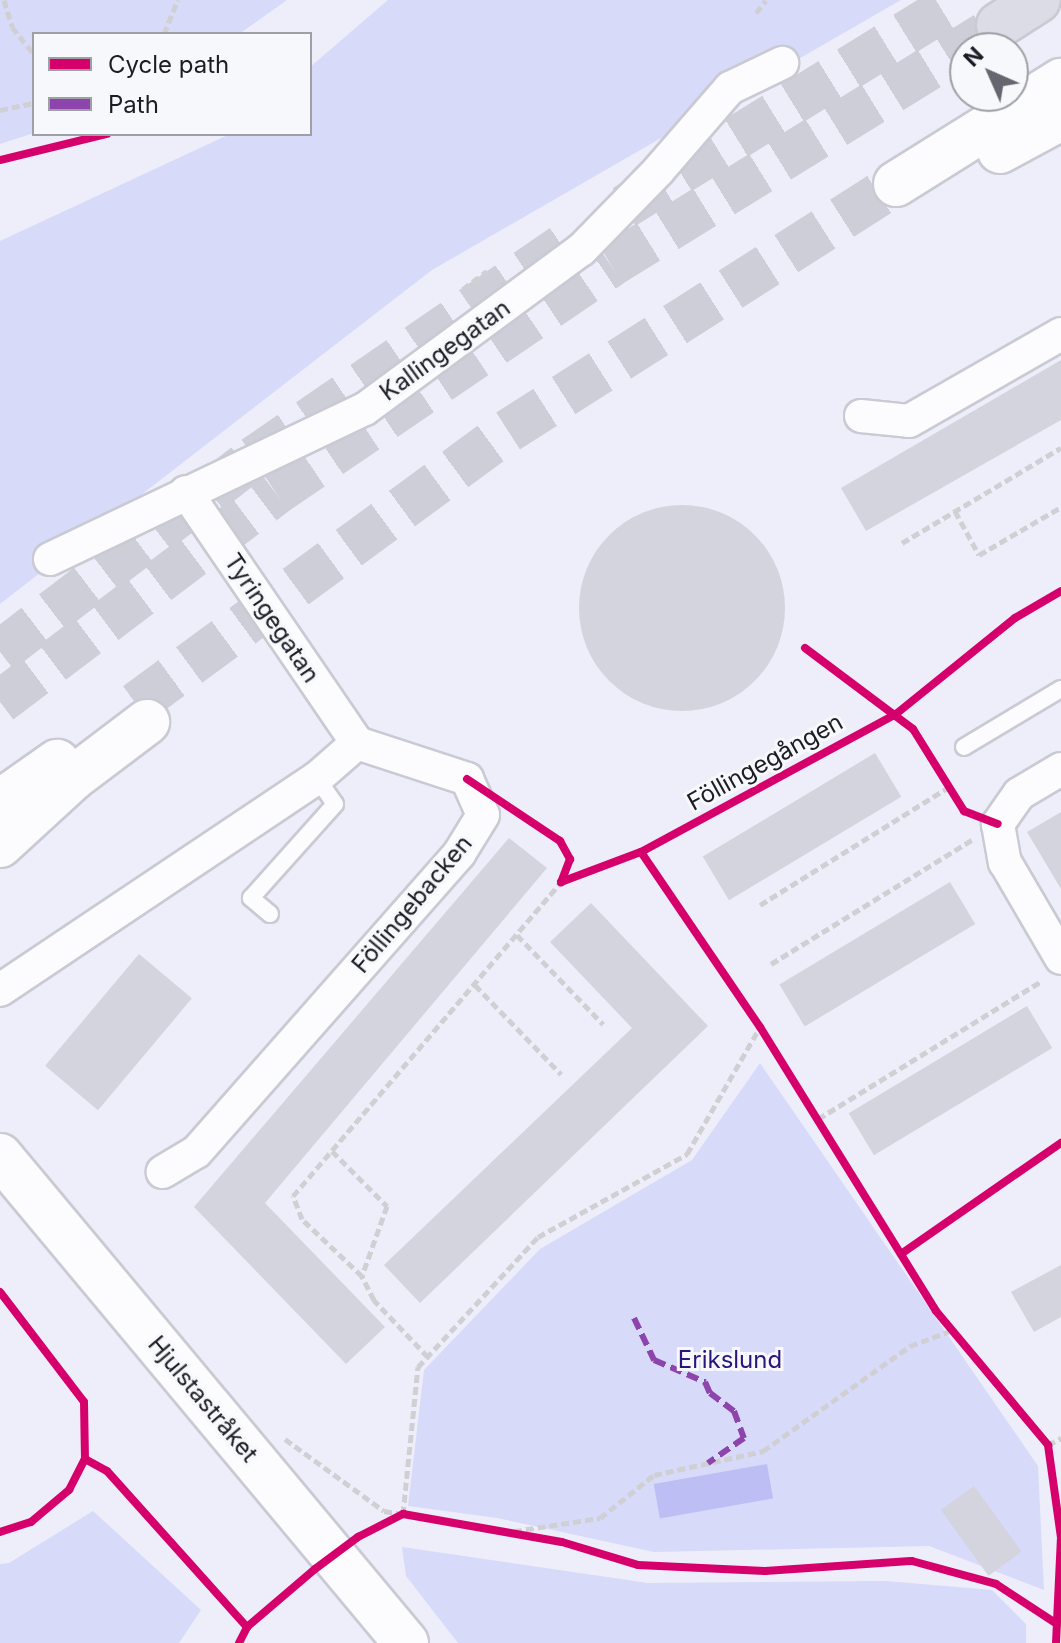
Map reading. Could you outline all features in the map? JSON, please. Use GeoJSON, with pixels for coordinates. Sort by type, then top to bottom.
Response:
{"type":"FeatureCollection","features":[{"type":"Feature","properties":{"kind":"highway"},"geometry":{"type":"LineString","coordinates":[[999,25],[1038,0]]}},
{"type":"Feature","properties":{"kind":"main road"},"geometry":{"type":"LineString","coordinates":[[1061,81],[902,194],[1061,118]]}},
{"type":"Feature","properties":{"kind":"main road"},"geometry":{"type":"LineString","coordinates":[[0,802],[141,713],[0,845]]}},
{"type":"Feature","properties":{"kind":"main road","name":"Hjulstastråket"},"geometry":{"type":"LineString","coordinates":[[0,1156],[406,1643]]}},
{"type":"Feature","properties":{"kind":"street","name":"Kallingegatan"},"geometry":{"type":"LineString","coordinates":[[50,559],[365,409],[581,250],[658,171],[730,88],[782,63]]}},
{"type":"Feature","properties":{"kind":"street"},"geometry":{"type":"LineString","coordinates":[[861,416],[909,421],[1061,334]]}},
{"type":"Feature","properties":{"kind":"street","name":"Tyringegatan"},"geometry":{"type":"LineString","coordinates":[[186,492],[357,743]]}},
{"type":"Feature","properties":{"kind":"street"},"geometry":{"type":"LineString","coordinates":[[0,990],[317,778],[357,743]]}},
{"type":"Feature","properties":{"kind":"street","name":"Föllingebacken"},"geometry":{"type":"LineString","coordinates":[[163,1172],[196,1152],[459,854],[483,815],[467,779],[357,743]]}},
{"type":"Feature","properties":{"kind":"street"},"geometry":{"type":"LineString","coordinates":[[1054,968],[1005,862],[998,824],[1019,794],[1061,769]]}},
{"type":"Feature","properties":{"kind":"lane"},"geometry":{"type":"LineString","coordinates":[[964,747],[1061,689]]}},
{"type":"Feature","properties":{"kind":"lane"},"geometry":{"type":"LineString","coordinates":[[270,914],[251,898],[335,804],[317,778]]}},
{"type":"Feature","properties":{"kind":"path"},"geometry":{"type":"LineString","coordinates":[[4,0],[12,27],[32,52]]}},
{"type":"Feature","properties":{"kind":"path"},"geometry":{"type":"LineString","coordinates":[[165,32],[178,0]]}},
{"type":"Feature","properties":{"kind":"path"},"geometry":{"type":"LineString","coordinates":[[756,13],[766,0]]}},
{"type":"Feature","properties":{"kind":"path"},"geometry":{"type":"LineString","coordinates":[[0,110],[32,103]]}},
{"type":"Feature","properties":{"kind":"path"},"geometry":{"type":"LineString","coordinates":[[463,289],[487,271]]}},
{"type":"Feature","properties":{"kind":"path"},"geometry":{"type":"LineString","coordinates":[[902,543],[1061,448]]}},
{"type":"Feature","properties":{"kind":"path"},"geometry":{"type":"LineString","coordinates":[[955,511],[979,555],[1061,507]]}},
{"type":"Feature","properties":{"kind":"path"},"geometry":{"type":"LineString","coordinates":[[942,776],[964,811],[998,824]]}},
{"type":"Feature","properties":{"kind":"path"},"geometry":{"type":"LineString","coordinates":[[760,905],[949,787]]}},
{"type":"Feature","properties":{"kind":"path"},"geometry":{"type":"LineString","coordinates":[[771,964],[998,824]]}},
{"type":"Feature","properties":{"kind":"path"},"geometry":{"type":"LineString","coordinates":[[428,1357],[374,1300],[362,1276],[302,1219],[293,1196],[561,882]]}},
{"type":"Feature","properties":{"kind":"path"},"geometry":{"type":"LineString","coordinates":[[517,935],[603,1024]]}},
{"type":"Feature","properties":{"kind":"path"},"geometry":{"type":"LineString","coordinates":[[818,1119],[1054,968]]}},
{"type":"Feature","properties":{"kind":"path"},"geometry":{"type":"LineString","coordinates":[[475,985],[561,1074]]}},
{"type":"Feature","properties":{"kind":"path"},"geometry":{"type":"LineString","coordinates":[[752,1014],[768,1040]]}},
{"type":"Feature","properties":{"kind":"path"},"geometry":{"type":"LineString","coordinates":[[403,1514],[418,1367],[538,1237],[687,1154],[760,1027]]}},
{"type":"Feature","properties":{"kind":"path"},"geometry":{"type":"LineString","coordinates":[[809,1106],[826,1133]]}},
{"type":"Feature","properties":{"kind":"path"},"geometry":{"type":"LineString","coordinates":[[332,1151],[387,1206],[362,1276]]}},
{"type":"Feature","properties":{"kind":"path"},"geometry":{"type":"LineString","coordinates":[[944,1321],[962,1342]]}},
{"type":"Feature","properties":{"kind":"path"},"geometry":{"type":"LineString","coordinates":[[502,1533],[600,1518],[654,1475],[763,1451],[910,1346],[953,1330]]}},
{"type":"Feature","properties":{"kind":"path"},"geometry":{"type":"LineString","coordinates":[[1038,1433],[1048,1445],[1050,1460]]}},
{"type":"Feature","properties":{"kind":"path"},"geometry":{"type":"LineString","coordinates":[[281,1436],[384,1511],[415,1517]]}},
{"type":"Feature","properties":{"kind":"path"},"geometry":{"type":"LineString","coordinates":[[1048,1445],[1061,1438]]}},
{"type":"Feature","properties":{"kind":"path"},"geometry":{"type":"LineString","coordinates":[[380,1525],[403,1514]]}},
{"type":"Feature","properties":{"kind":"path"},"geometry":{"type":"LineString","coordinates":[[490,1531],[532,1537]]}},
{"type":"Feature","properties":{"kind":"path"},"geometry":{"type":"LineString","coordinates":[[1055,1608],[1057,1627]]}},
{"type":"Feature","properties":{"kind":"path"},"geometry":{"type":"LineString","coordinates":[[1043,1614],[1057,1627]]}},
{"type":"Feature","properties":{"kind":"green space"},"geometry":{"type":"Polygon","coordinates":[[[0,0],[287,0],[242,32],[32,32],[32,134],[0,144],[0,0]]]}},
{"type":"Feature","properties":{"kind":"green space"},"geometry":{"type":"Polygon","coordinates":[[[388,0],[901,0],[432,270],[0,604],[0,241],[226,136],[312,136],[312,65],[388,0]]]}},
{"type":"Feature","properties":{"kind":"green space","name":"Erikslund"},"geometry":{"type":"Polygon","coordinates":[[[760,1063],[1038,1466],[1044,1590],[929,1546],[654,1552],[497,1518],[408,1506],[424,1370],[540,1249],[692,1160],[760,1063]]]}},
{"type":"Feature","properties":{"kind":"green space"},"geometry":{"type":"Polygon","coordinates":[[[93,1511],[201,1610],[179,1643],[0,1643],[0,1564],[9,1563],[93,1511]]]}},
{"type":"Feature","properties":{"kind":"green space"},"geometry":{"type":"Polygon","coordinates":[[[402,1547],[648,1583],[886,1581],[992,1590],[1026,1624],[1026,1643],[458,1643],[406,1576],[402,1547]]]}},
{"type":"Feature","properties":{"kind":"water"},"geometry":{"type":"Polygon","coordinates":[[[767,1464],[773,1498],[660,1518],[654,1484],[767,1464]]]}},
{"type":"Feature","properties":{"kind":"building"},"geometry":{"type":"Polygon","coordinates":[[[1061,360],[1061,420],[866,531],[841,488],[1061,360]]]}},
{"type":"Feature","properties":{"kind":"building"},"geometry":{"type":"Polygon","coordinates":[[[682,505],[722,512],[755,535],[778,568],[785,608],[778,648],[755,681],[722,704],[682,711],[642,704],[609,681],[586,648],[579,608],[586,568],[609,535],[642,512],[682,505]]]}},
{"type":"Feature","properties":{"kind":"building"},"geometry":{"type":"Polygon","coordinates":[[[875,753],[901,797],[729,900],[703,857],[875,753]]]}},
{"type":"Feature","properties":{"kind":"building"},"geometry":{"type":"Polygon","coordinates":[[[1061,812],[1061,889],[1027,832],[1061,812]]]}},
{"type":"Feature","properties":{"kind":"building"},"geometry":{"type":"Polygon","coordinates":[[[509,838],[547,868],[265,1203],[385,1327],[346,1364],[194,1207],[509,838]]]}},
{"type":"Feature","properties":{"kind":"building"},"geometry":{"type":"Polygon","coordinates":[[[950,882],[975,924],[805,1026],[779,984],[950,882]]]}},
{"type":"Feature","properties":{"kind":"building"},"geometry":{"type":"Polygon","coordinates":[[[591,903],[708,1026],[420,1303],[384,1265],[632,1028],[550,942],[591,903]]]}},
{"type":"Feature","properties":{"kind":"building"},"geometry":{"type":"Polygon","coordinates":[[[139,954],[192,998],[98,1110],[45,1066],[139,954]]]}},
{"type":"Feature","properties":{"kind":"building"},"geometry":{"type":"Polygon","coordinates":[[[1027,1006],[1052,1048],[874,1155],[849,1113],[1027,1006]]]}},
{"type":"Feature","properties":{"kind":"building"},"geometry":{"type":"Polygon","coordinates":[[[1061,1265],[1061,1317],[1034,1332],[1011,1292],[1061,1265]]]}},
{"type":"Feature","properties":{"kind":"building"},"geometry":{"type":"Polygon","coordinates":[[[974,1486],[1022,1552],[988,1576],[941,1510],[974,1486]]]}},
{"type":"Feature","properties":{"kind":"tunnel"},"geometry":{"type":"LineString","coordinates":[[624,207],[959,0]]}},
{"type":"Feature","properties":{"kind":"tunnel"},"geometry":{"type":"LineString","coordinates":[[0,702],[276,493],[611,265],[999,25]]}},
{"type":"Feature","properties":{"kind":"tunnel"},"geometry":{"type":"LineString","coordinates":[[136,704],[508,431],[896,184]]}},
{"type":"Feature","properties":{"kind":"tunnel"},"geometry":{"type":"LineString","coordinates":[[0,652],[254,458],[563,246]]}},
{"type":"Feature","properties":{"kind":"marked path"},"geometry":{"type":"LineString","coordinates":[[634,1318],[654,1360],[705,1382],[710,1393],[734,1411],[744,1438],[708,1463]]}},
{"type":"Feature","properties":{"kind":"cycle path"},"geometry":{"type":"LineString","coordinates":[[0,160],[99,136]]}},
{"type":"Feature","properties":{"kind":"cycle path","name":"Föllingegången"},"geometry":{"type":"LineString","coordinates":[[561,882],[641,852],[896,714],[1015,618],[1061,591]]}},
{"type":"Feature","properties":{"kind":"cycle path"},"geometry":{"type":"LineString","coordinates":[[805,648],[913,729],[964,811],[998,824]]}},
{"type":"Feature","properties":{"kind":"cycle path"},"geometry":{"type":"LineString","coordinates":[[467,779],[560,841],[570,859],[561,882]]}},
{"type":"Feature","properties":{"kind":"cycle path"},"geometry":{"type":"LineString","coordinates":[[641,852],[760,1027],[936,1311],[1048,1445],[1061,1537],[1056,1643]]}},
{"type":"Feature","properties":{"kind":"cycle path"},"geometry":{"type":"LineString","coordinates":[[901,1254],[1061,1143]]}},
{"type":"Feature","properties":{"kind":"cycle path"},"geometry":{"type":"LineString","coordinates":[[0,1292],[84,1402],[85,1459],[107,1471],[247,1627]]}},
{"type":"Feature","properties":{"kind":"cycle path"},"geometry":{"type":"LineString","coordinates":[[0,1532],[31,1522],[69,1490],[85,1459]]}},
{"type":"Feature","properties":{"kind":"cycle path"},"geometry":{"type":"LineString","coordinates":[[239,1643],[247,1627],[315,1569],[358,1537],[403,1514],[562,1542],[638,1565],[765,1571],[912,1561],[996,1584],[1054,1622]]}}]}
